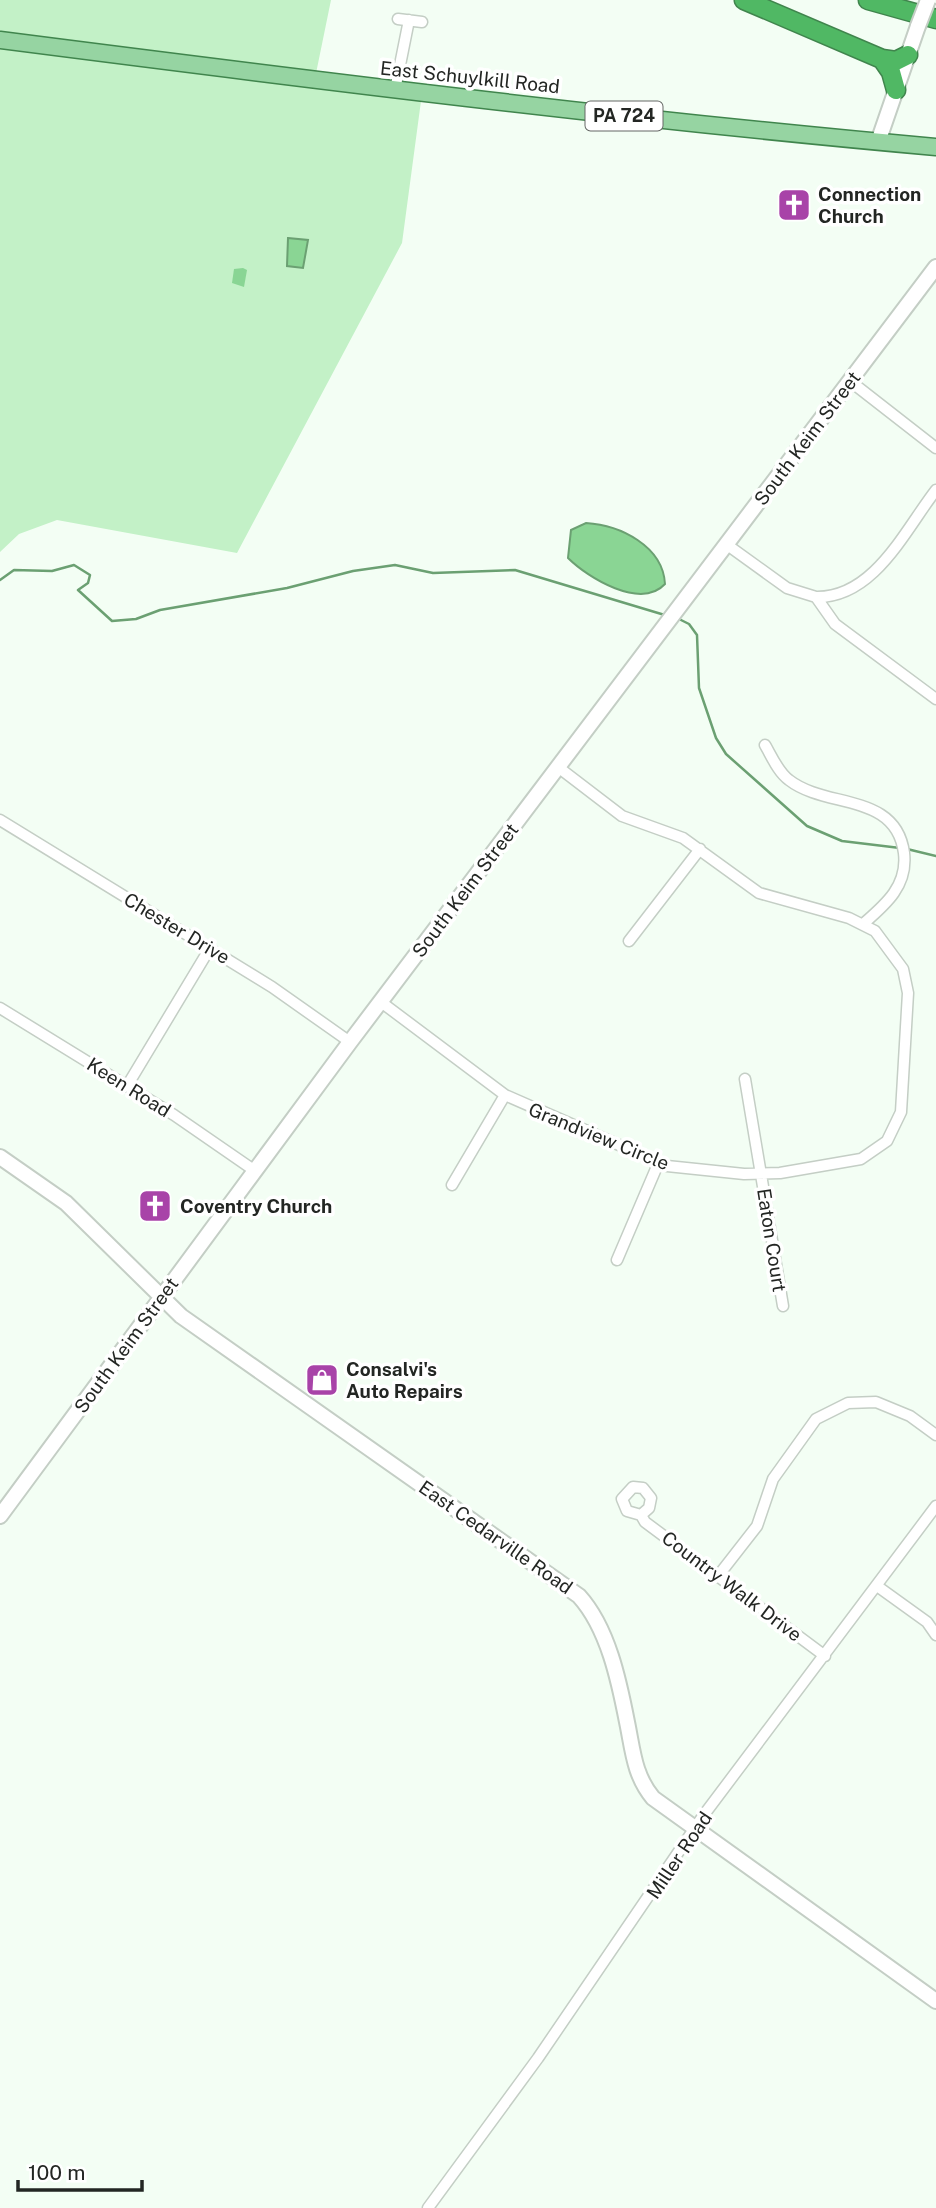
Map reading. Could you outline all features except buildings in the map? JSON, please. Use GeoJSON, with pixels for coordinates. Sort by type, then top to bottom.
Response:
{"type":"FeatureCollection","features":[{"type":"Feature","properties":{"kind":"highway"},"geometry":{"type":"LineString","coordinates":[[744,0],[882,59],[896,61],[908,55]]}},
{"type":"Feature","properties":{"kind":"highway"},"geometry":{"type":"LineString","coordinates":[[868,0],[936,19]]}},
{"type":"Feature","properties":{"kind":"highway"},"geometry":{"type":"LineString","coordinates":[[927,0],[936,3]]}},
{"type":"Feature","properties":{"kind":"highway"},"geometry":{"type":"LineString","coordinates":[[882,59],[891,72],[896,90]]}},
{"type":"Feature","properties":{"kind":"main road","name":"East Schuylkill Road"},"geometry":{"type":"LineString","coordinates":[[0,40],[395,90],[936,147]]}},
{"type":"Feature","properties":{"kind":"street"},"geometry":{"type":"LineString","coordinates":[[878,142],[927,0]]}},
{"type":"Feature","properties":{"kind":"street"},"geometry":{"type":"LineString","coordinates":[[395,90],[403,19],[422,22]]}},
{"type":"Feature","properties":{"kind":"street","name":"South Keim Street"},"geometry":{"type":"LineString","coordinates":[[0,1516],[350,1042],[936,268]]}},
{"type":"Feature","properties":{"kind":"street"},"geometry":{"type":"LineString","coordinates":[[850,381],[936,448]]}},
{"type":"Feature","properties":{"kind":"street"},"geometry":{"type":"LineString","coordinates":[[726,544],[787,588],[816,597],[843,593],[866,580],[936,490]]}},
{"type":"Feature","properties":{"kind":"street"},"geometry":{"type":"LineString","coordinates":[[816,597],[835,624],[936,699]]}},
{"type":"Feature","properties":{"kind":"street"},"geometry":{"type":"LineString","coordinates":[[765,745],[776,766],[790,781],[811,792],[870,807],[889,821],[903,846],[904,872],[895,893],[863,924]]}},
{"type":"Feature","properties":{"kind":"street","name":"Grandview Circle"},"geometry":{"type":"LineString","coordinates":[[381,1002],[505,1095],[658,1164],[761,1174],[861,1159],[880,1148],[898,1123],[906,1039],[907,981],[890,950],[875,931],[863,924],[759,893],[672,832],[622,816],[558,767]]}},
{"type":"Feature","properties":{"kind":"street","name":"Chester Drive"},"geometry":{"type":"LineString","coordinates":[[0,820],[211,948],[350,1042]]}},
{"type":"Feature","properties":{"kind":"street"},"geometry":{"type":"LineString","coordinates":[[629,941],[699,849]]}},
{"type":"Feature","properties":{"kind":"street"},"geometry":{"type":"LineString","coordinates":[[127,1086],[211,948]]}},
{"type":"Feature","properties":{"kind":"street","name":"Keen Road"},"geometry":{"type":"LineString","coordinates":[[0,1008],[127,1086],[254,1171]]}},
{"type":"Feature","properties":{"kind":"street","name":"Eaton Court"},"geometry":{"type":"LineString","coordinates":[[745,1079],[783,1306]]}},
{"type":"Feature","properties":{"kind":"street"},"geometry":{"type":"LineString","coordinates":[[452,1185],[505,1095]]}},
{"type":"Feature","properties":{"kind":"street","name":"East Cedarville Road"},"geometry":{"type":"LineString","coordinates":[[0,1157],[66,1203],[160,1299],[579,1596],[601,1630],[618,1686],[638,1777],[653,1798],[936,2001]]}},
{"type":"Feature","properties":{"kind":"street"},"geometry":{"type":"LineString","coordinates":[[617,1260],[658,1164]]}},
{"type":"Feature","properties":{"kind":"street"},"geometry":{"type":"LineString","coordinates":[[718,1576],[757,1526],[773,1479],[816,1419],[848,1403],[876,1402],[910,1416],[936,1435]]}},
{"type":"Feature","properties":{"kind":"street","name":"Miller Road"},"geometry":{"type":"LineString","coordinates":[[428,2208],[538,2058],[695,1830],[936,1506]]}},
{"type":"Feature","properties":{"kind":"street","name":"Country Walk Drive"},"geometry":{"type":"LineString","coordinates":[[640,1515],[645,1522],[825,1656]]}},
{"type":"Feature","properties":{"kind":"street"},"geometry":{"type":"LineString","coordinates":[[877,1586],[935,1629]]}},
{"type":"Feature","properties":{"kind":"shaded area"},"geometry":{"type":"Polygon","coordinates":[[[0,0],[331,0],[313,88],[421,101],[402,243],[237,553],[57,520],[19,534],[0,552],[0,0]]]}},
{"type":"Feature","properties":{"kind":"shaded area"},"geometry":{"type":"Polygon","coordinates":[[[288,238],[308,240],[303,268],[287,266],[288,238]]]}},
{"type":"Feature","properties":{"kind":"shaded area"},"geometry":{"type":"Polygon","coordinates":[[[234,269],[247,270],[244,287],[232,283],[234,269]]]}},
{"type":"Feature","properties":{"kind":"shaded area"},"geometry":{"type":"Polygon","coordinates":[[[586,523],[612,528],[638,540],[657,559],[665,584],[655,591],[643,594],[629,592],[601,582],[577,566],[568,558],[571,530],[586,523]]]}},
{"type":"Feature","properties":{"kind":"waterway"},"geometry":{"type":"LineString","coordinates":[[0,580],[14,570],[52,571],[74,565],[90,575],[88,583],[78,590],[112,621],[136,619],[160,610],[287,588],[353,571],[395,565],[433,573],[515,570],[668,616]]}},
{"type":"Feature","properties":{"kind":"waterway"},"geometry":{"type":"LineString","coordinates":[[677,618],[689,624],[697,635],[699,688],[716,738],[726,754],[807,826],[842,841],[900,848]]}},
{"type":"Feature","properties":{"kind":"waterway"},"geometry":{"type":"LineString","coordinates":[[907,849],[936,856]]}},
{"type":"Feature","properties":{"kind":"place","name":"Connection Church"},"geometry":{"type":"Point","coordinates":[794,205]}},
{"type":"Feature","properties":{"kind":"place","name":"Coventry Church"},"geometry":{"type":"Point","coordinates":[155,1206]}},
{"type":"Feature","properties":{"kind":"place","name":"Consalvi's Auto Repairs"},"geometry":{"type":"Point","coordinates":[322,1380]}}]}
